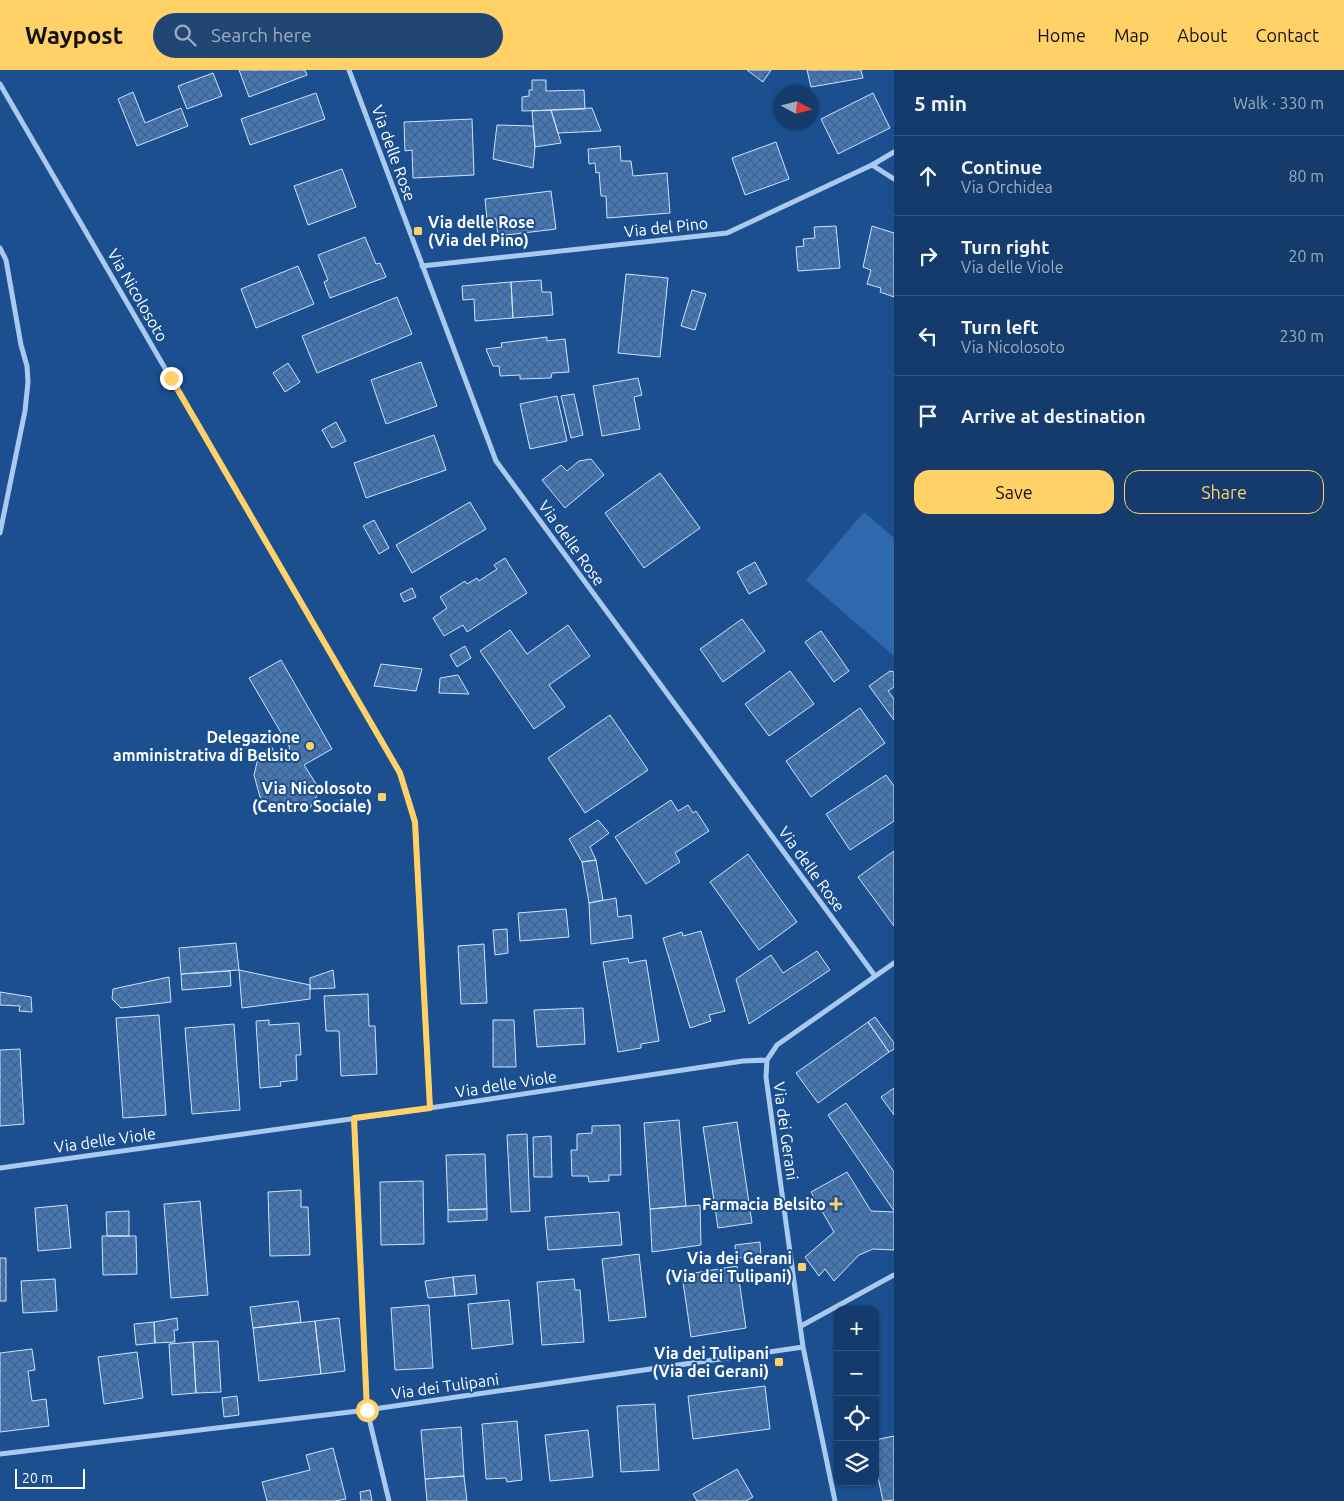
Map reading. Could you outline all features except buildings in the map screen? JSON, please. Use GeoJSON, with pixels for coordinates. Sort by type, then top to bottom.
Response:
{"type":"FeatureCollection","features":[{"type":"Feature","properties":{"kind":"street","name":"Via delle Rose"},"geometry":{"type":"LineString","coordinates":[[349,70],[496,461],[875,976]]}},
{"type":"Feature","properties":{"kind":"street","name":"Via Nicolosoto"},"geometry":{"type":"LineString","coordinates":[[0,84],[400,773],[415,822],[430,1108]]}},
{"type":"Feature","properties":{"kind":"street","name":"Via del Pino"},"geometry":{"type":"LineString","coordinates":[[422,266],[727,233],[872,165],[894,152]]}},
{"type":"Feature","properties":{"kind":"street"},"geometry":{"type":"LineString","coordinates":[[872,165],[894,179]]}},
{"type":"Feature","properties":{"kind":"street"},"geometry":{"type":"LineString","coordinates":[[0,248],[6,260],[21,345],[27,366],[28,382],[25,410],[0,533]]}},
{"type":"Feature","properties":{"kind":"street"},"geometry":{"type":"LineString","coordinates":[[767,1060],[777,1045],[894,963]]}},
{"type":"Feature","properties":{"kind":"street","name":"Via delle Viole"},"geometry":{"type":"LineString","coordinates":[[0,1168],[430,1108],[743,1061],[767,1060]]}},
{"type":"Feature","properties":{"kind":"street","name":"Via dei Gerani"},"geometry":{"type":"LineString","coordinates":[[767,1060],[766,1077],[803,1347],[835,1501]]}},
{"type":"Feature","properties":{"kind":"street"},"geometry":{"type":"LineString","coordinates":[[354,1118],[367,1410],[389,1501]]}},
{"type":"Feature","properties":{"kind":"street"},"geometry":{"type":"LineString","coordinates":[[801,1326],[894,1275]]}},
{"type":"Feature","properties":{"kind":"street","name":"Via dei Tulipani"},"geometry":{"type":"LineString","coordinates":[[0,1454],[367,1410],[803,1347]]}},
{"type":"Feature","properties":{"kind":"shaded area"},"geometry":{"type":"Polygon","coordinates":[[[864,512],[894,538],[894,656],[806,580],[864,512]]]}},
{"type":"Feature","properties":{"kind":"place","name":"Via delle Rose (Via del Pino)"},"geometry":{"type":"Point","coordinates":[418,231]}},
{"type":"Feature","properties":{"kind":"place","name":"Delegazione amministrativa di Belsito"},"geometry":{"type":"Point","coordinates":[310,746]}},
{"type":"Feature","properties":{"kind":"place","name":"Via Nicolosoto (Centro Sociale)"},"geometry":{"type":"Point","coordinates":[382,797]}},
{"type":"Feature","properties":{"kind":"place","name":"Farmacia Belsito"},"geometry":{"type":"Point","coordinates":[836,1204]}},
{"type":"Feature","properties":{"kind":"place","name":"Via dei Gerani (Via dei Tulipani)"},"geometry":{"type":"Point","coordinates":[802,1267]}},
{"type":"Feature","properties":{"kind":"place","name":"Via dei Tulipani (Via dei Gerani)"},"geometry":{"type":"Point","coordinates":[779,1362]}},
{"type":"Feature","properties":{"kind":"route"},"geometry":{"type":"LineString","coordinates":[[171,378],[400,773],[415,822],[430,1108],[354,1118],[367,1410]]}}]}
